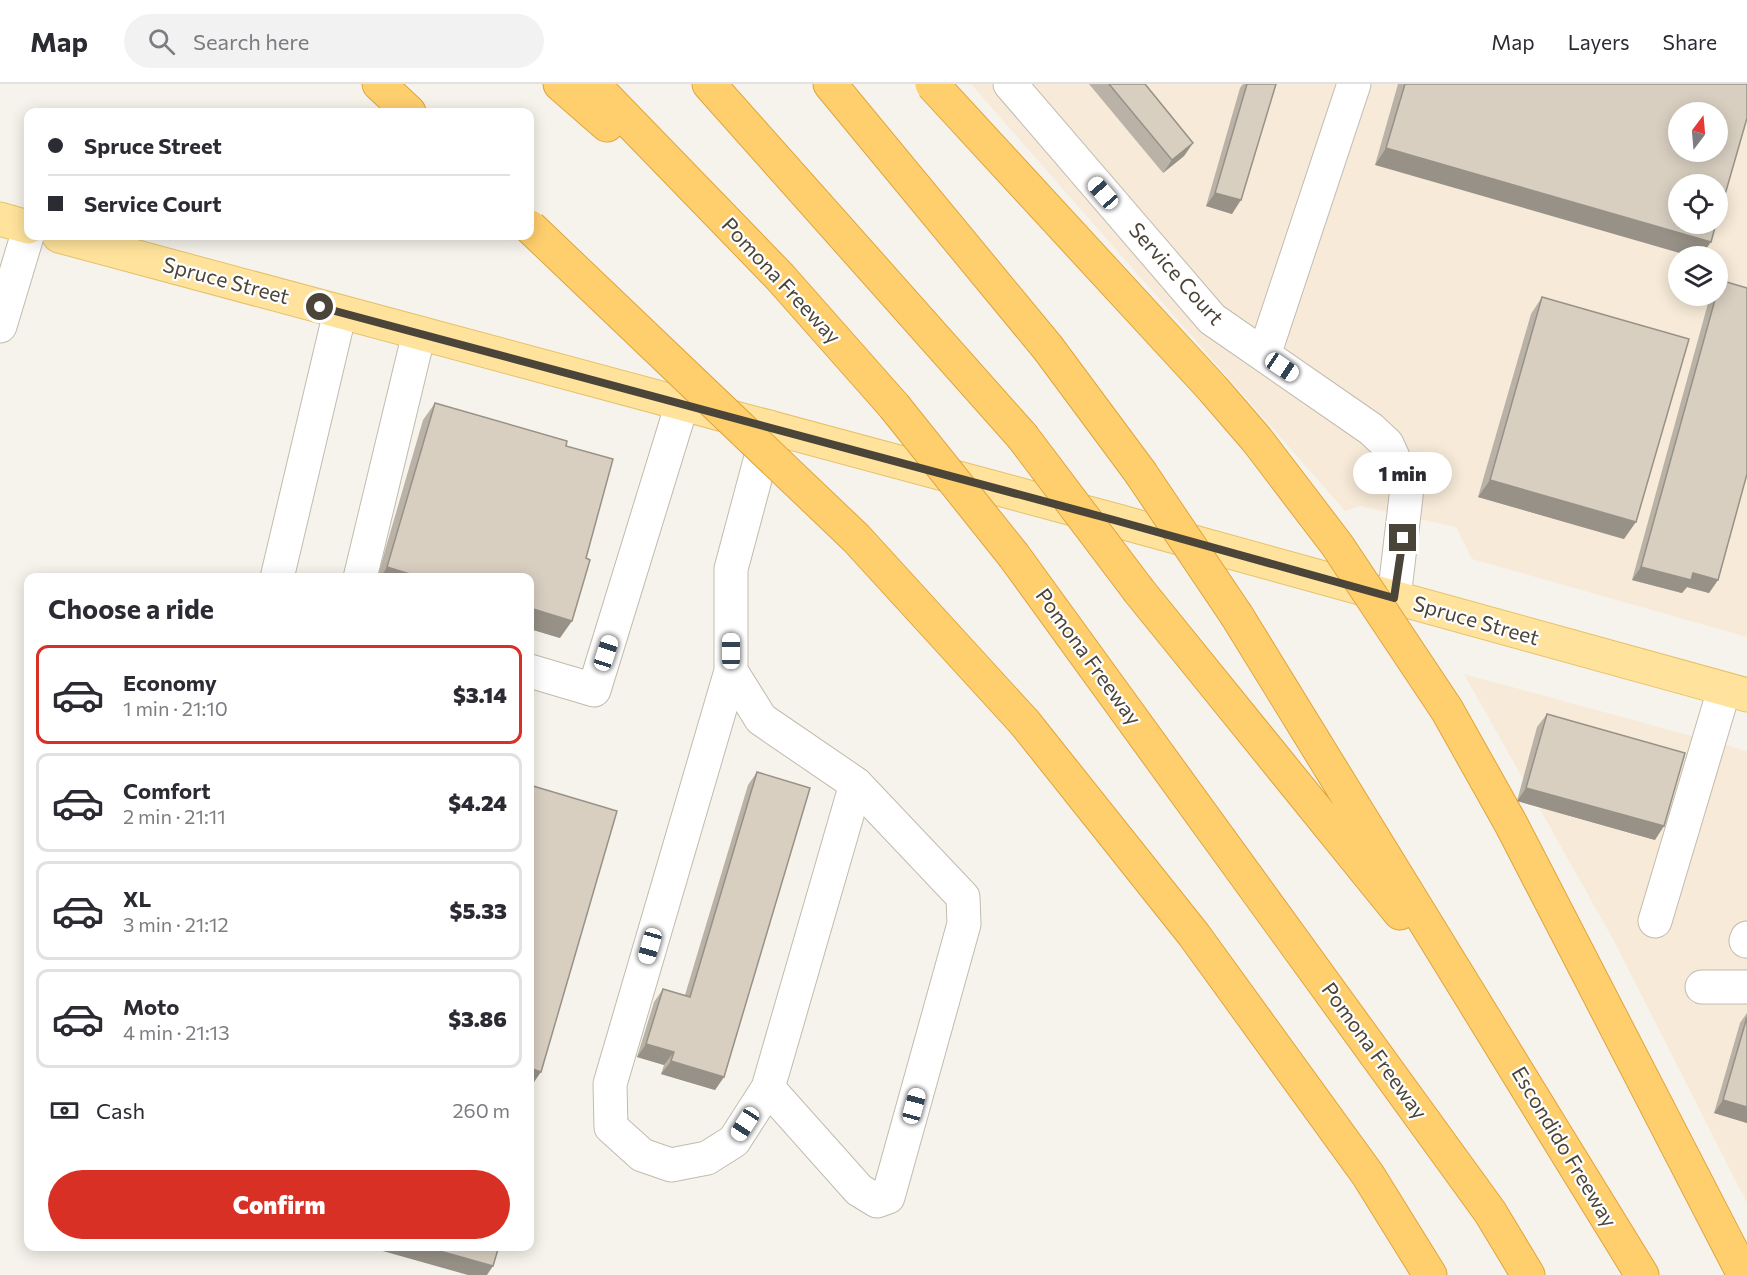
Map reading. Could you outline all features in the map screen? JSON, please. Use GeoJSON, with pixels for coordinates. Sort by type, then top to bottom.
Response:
{"type":"FeatureCollection","features":[{"type":"Feature","properties":{"kind":"highway"},"geometry":{"type":"LineString","coordinates":[[380,84],[405,108]]}},
{"type":"Feature","properties":{"kind":"highway"},"geometry":{"type":"LineString","coordinates":[[560,84],[780,277]]}},
{"type":"Feature","properties":{"kind":"highway","name":"Pomona Freeway"},"geometry":{"type":"LineString","coordinates":[[593,84],[780,277],[894,406],[1014,556],[1484,1202],[1528,1275]]}},
{"type":"Feature","properties":{"kind":"highway"},"geometry":{"type":"LineString","coordinates":[[709,84],[1022,436],[1139,591],[1486,1019]]}},
{"type":"Feature","properties":{"kind":"highway"},"geometry":{"type":"LineString","coordinates":[[830,84],[1048,348],[1140,472],[1238,616],[1486,1019]]}},
{"type":"Feature","properties":{"kind":"highway"},"geometry":{"type":"LineString","coordinates":[[932,84],[1214,389],[1277,466],[1375,598],[1447,710],[1501,805],[1744,1275]]}},
{"type":"Feature","properties":{"kind":"highway"},"geometry":{"type":"LineString","coordinates":[[534,231],[856,538],[1024,723],[1194,935],[1368,1175],[1430,1275]]}},
{"type":"Feature","properties":{"kind":"highway","name":"Escondido Freeway"},"geometry":{"type":"LineString","coordinates":[[1486,1019],[1642,1275]]}},
{"type":"Feature","properties":{"kind":"main road"},"geometry":{"type":"LineString","coordinates":[[0,219],[24,226]]}},
{"type":"Feature","properties":{"kind":"main road","name":"Spruce Street"},"geometry":{"type":"LineString","coordinates":[[74,240],[769,427],[1735,693]]}},
{"type":"Feature","properties":{"kind":"street","name":"Service Court"},"geometry":{"type":"LineString","coordinates":[[1010,84],[1212,319],[1371,429],[1387,444],[1407,488],[1394,598]]}},
{"type":"Feature","properties":{"kind":"street"},"geometry":{"type":"LineString","coordinates":[[1264,355],[1354,84]]}},
{"type":"Feature","properties":{"kind":"street"},"geometry":{"type":"LineString","coordinates":[[0,326],[7,278],[25,240]]}},
{"type":"Feature","properties":{"kind":"street"},"geometry":{"type":"LineString","coordinates":[[278,573],[340,312]]}},
{"type":"Feature","properties":{"kind":"street"},"geometry":{"type":"LineString","coordinates":[[361,573],[419,333]]}},
{"type":"Feature","properties":{"kind":"street"},"geometry":{"type":"LineString","coordinates":[[534,672],[594,690],[682,404]]}},
{"type":"Feature","properties":{"kind":"street"},"geometry":{"type":"LineString","coordinates":[[769,427],[731,569],[732,671],[610,1084],[611,1127],[642,1155],[671,1166],[707,1158],[734,1141],[768,1088],[856,784]]}},
{"type":"Feature","properties":{"kind":"street"},"geometry":{"type":"LineString","coordinates":[[732,671],[761,719],[856,784],[963,897],[964,924],[888,1197],[878,1201],[859,1190],[768,1088]]}},
{"type":"Feature","properties":{"kind":"street"},"geometry":{"type":"LineString","coordinates":[[1655,921],[1735,693]]}},
{"type":"Feature","properties":{"kind":"street"},"geometry":{"type":"LineString","coordinates":[[1702,987],[1747,987]]}},
{"type":"Feature","properties":{"kind":"shaded area"},"geometry":{"type":"Polygon","coordinates":[[[971,84],[1747,84],[1747,637],[1472,559],[1456,527],[1360,506],[1345,511],[971,84]]]}},
{"type":"Feature","properties":{"kind":"shaded area"},"geometry":{"type":"Polygon","coordinates":[[[1464,674],[1747,751],[1747,1203],[1614,941],[1464,674]]]}},
{"type":"Feature","properties":{"kind":"building"},"geometry":{"type":"Polygon","coordinates":[[[1109,84],[1145,84],[1193,143],[1172,160],[1109,84]]]}},
{"type":"Feature","properties":{"kind":"building"},"geometry":{"type":"Polygon","coordinates":[[[1247,84],[1276,84],[1241,200],[1215,193],[1247,84]]]}},
{"type":"Feature","properties":{"kind":"building"},"geometry":{"type":"Polygon","coordinates":[[[1405,84],[1747,84],[1747,118],[1728,184],[1728,174],[1668,174],[1668,230],[1386,148],[1405,84]]]}},
{"type":"Feature","properties":{"kind":"building"},"geometry":{"type":"Polygon","coordinates":[[[1683,234],[1713,234],[1711,242],[1683,234]]]}},
{"type":"Feature","properties":{"kind":"building"},"geometry":{"type":"Polygon","coordinates":[[[1728,282],[1747,288],[1747,474],[1718,580],[1693,573],[1691,580],[1641,567],[1713,306],[1728,306],[1728,282]]]}},
{"type":"Feature","properties":{"kind":"building"},"geometry":{"type":"Polygon","coordinates":[[[1542,297],[1689,339],[1636,522],[1490,480],[1542,297]]]}},
{"type":"Feature","properties":{"kind":"building"},"geometry":{"type":"Polygon","coordinates":[[[435,403],[567,441],[566,446],[613,459],[586,558],[590,560],[572,621],[534,609],[534,573],[407,573],[387,567],[435,403]]]}},
{"type":"Feature","properties":{"kind":"building"},"geometry":{"type":"Polygon","coordinates":[[[1547,714],[1685,753],[1664,826],[1526,788],[1547,714]]]}},
{"type":"Feature","properties":{"kind":"building"},"geometry":{"type":"Polygon","coordinates":[[[757,772],[810,788],[724,1077],[671,1061],[674,1052],[646,1044],[663,989],[690,997],[757,772]]]}},
{"type":"Feature","properties":{"kind":"building"},"geometry":{"type":"Polygon","coordinates":[[[534,786],[617,811],[541,1072],[534,1069],[534,786]]]}},
{"type":"Feature","properties":{"kind":"building"},"geometry":{"type":"Polygon","coordinates":[[[1747,1017],[1747,1107],[1723,1100],[1747,1017]]]}},
{"type":"Feature","properties":{"kind":"building"},"geometry":{"type":"Polygon","coordinates":[[[440,1251],[498,1251],[493,1266],[440,1251]]]}},
{"type":"Feature","properties":{"kind":"route"},"geometry":{"type":"LineString","coordinates":[[320,307],[1114,520],[1394,598],[1403,538]]}}]}
